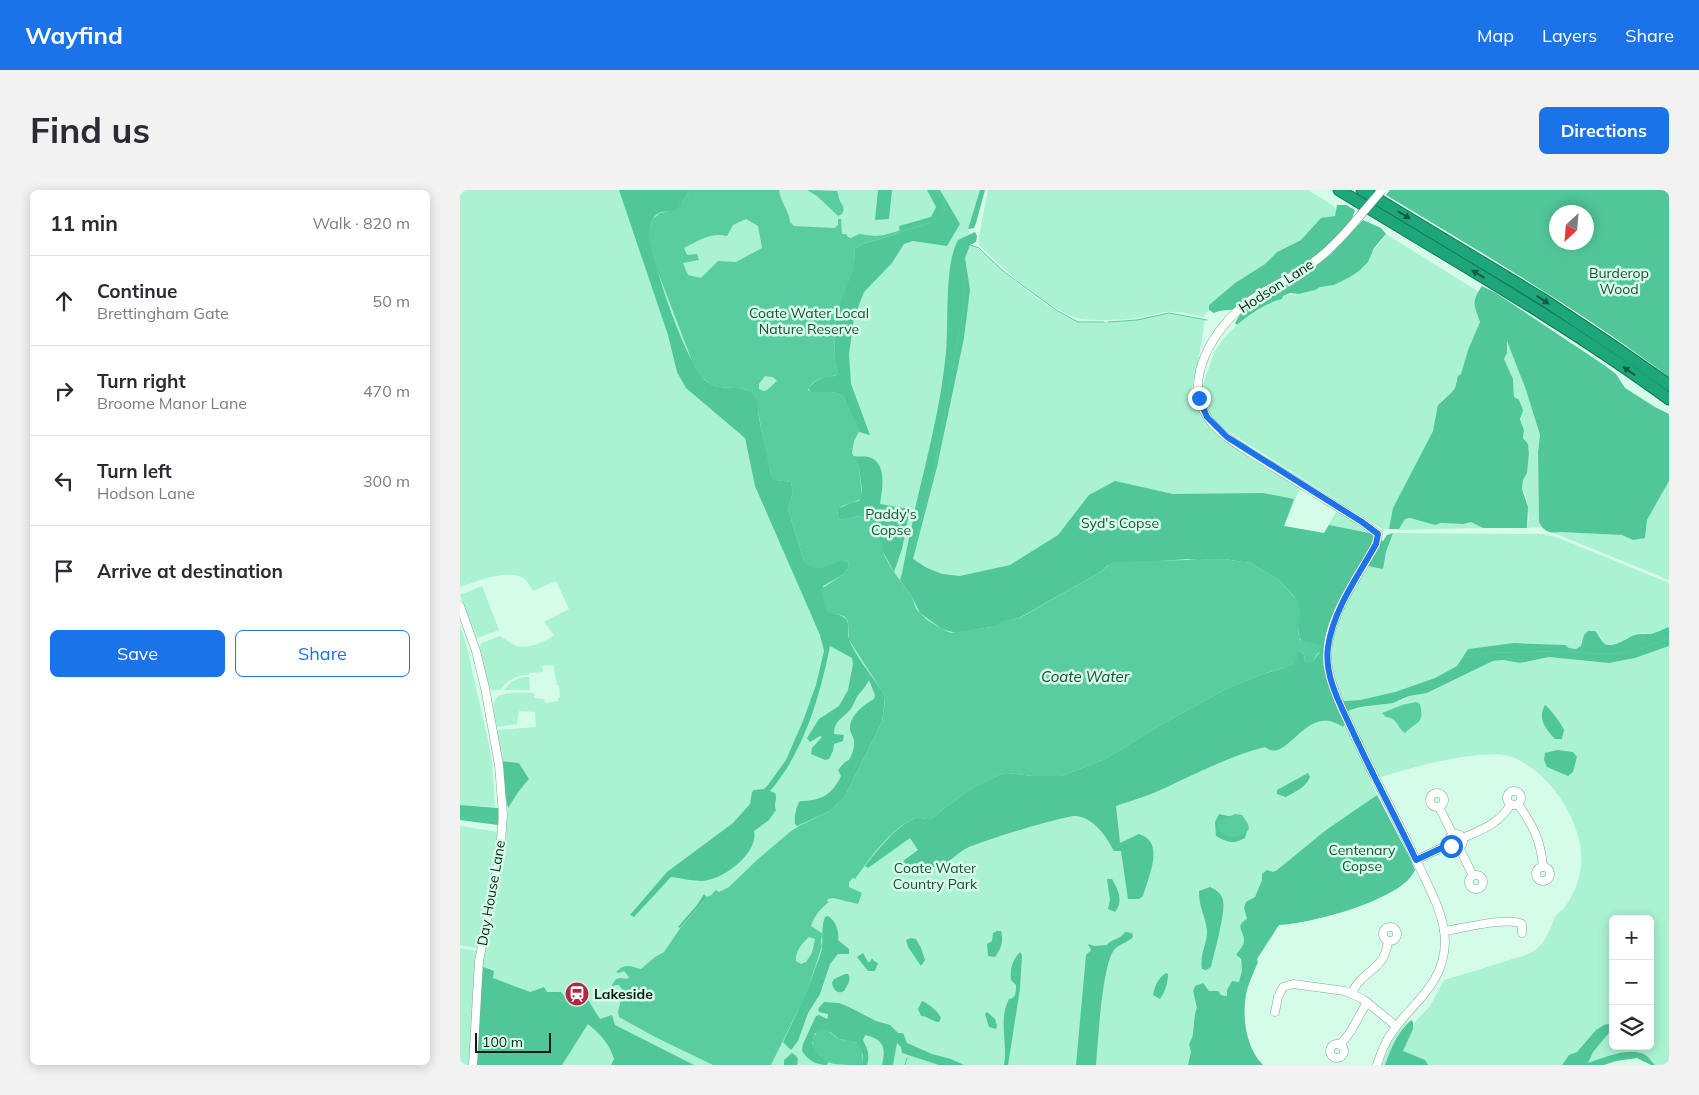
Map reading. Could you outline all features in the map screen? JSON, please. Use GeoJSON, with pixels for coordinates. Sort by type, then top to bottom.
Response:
{"type":"FeatureCollection","features":[{"type":"Feature","properties":{"kind":"highway"},"geometry":{"type":"LineString","coordinates":[[1339,190],[1533,307],[1669,399]]}},
{"type":"Feature","properties":{"kind":"highway"},"geometry":{"type":"LineString","coordinates":[[1362,190],[1541,298],[1669,385]]}},
{"type":"Feature","properties":{"kind":"street","name":"Hodson Lane"},"geometry":{"type":"LineString","coordinates":[[1382,190],[1334,246],[1321,258],[1249,301],[1232,316],[1219,331],[1206,354],[1198,391],[1207,417],[1227,437],[1378,534],[1376,544],[1336,618],[1328,648],[1328,666],[1338,698],[1368,765],[1416,860]]}},
{"type":"Feature","properties":{"kind":"street","name":"Day House Lane"},"geometry":{"type":"LineString","coordinates":[[460,606],[478,657],[493,730],[500,778],[503,823],[500,853],[479,961],[473,1065]]}},
{"type":"Feature","properties":{"kind":"street"},"geometry":{"type":"LineString","coordinates":[[1463,838],[1498,821],[1515,804],[1540,842],[1543,867]]}},
{"type":"Feature","properties":{"kind":"street"},"geometry":{"type":"LineString","coordinates":[[1439,806],[1453,834]]}},
{"type":"Feature","properties":{"kind":"street"},"geometry":{"type":"LineString","coordinates":[[1450,844],[1453,834]]}},
{"type":"Feature","properties":{"kind":"street"},"geometry":{"type":"LineString","coordinates":[[1453,834],[1459,834],[1463,838]]}},
{"type":"Feature","properties":{"kind":"street"},"geometry":{"type":"LineString","coordinates":[[1459,847],[1462,845],[1463,838]]}},
{"type":"Feature","properties":{"kind":"street"},"geometry":{"type":"LineString","coordinates":[[1377,1065],[1384,1046],[1396,1026],[1427,993],[1437,977],[1444,955],[1444,931],[1435,903],[1416,860],[1450,844]]}},
{"type":"Feature","properties":{"kind":"street"},"geometry":{"type":"LineString","coordinates":[[1450,844],[1453,847],[1459,847]]}},
{"type":"Feature","properties":{"kind":"street"},"geometry":{"type":"LineString","coordinates":[[1459,847],[1473,876]]}},
{"type":"Feature","properties":{"kind":"street"},"geometry":{"type":"LineString","coordinates":[[1444,931],[1470,928],[1486,923],[1513,922],[1522,924],[1522,933]]}},
{"type":"Feature","properties":{"kind":"street"},"geometry":{"type":"LineString","coordinates":[[1352,993],[1359,980],[1377,968],[1382,962],[1388,941]]}},
{"type":"Feature","properties":{"kind":"street"},"geometry":{"type":"LineString","coordinates":[[1278,1008],[1281,990],[1290,984],[1340,989],[1352,993],[1367,1002],[1396,1026]]}},
{"type":"Feature","properties":{"kind":"street"},"geometry":{"type":"LineString","coordinates":[[1340,1045],[1351,1031],[1367,1002]]}},
{"type":"Feature","properties":{"kind":"green space"},"geometry":{"type":"Polygon","coordinates":[[[460,190],[980,190],[968,229],[970,245],[984,253],[1020,285],[1053,309],[1084,323],[1126,321],[1169,313],[1205,320],[1196,375],[1188,400],[1196,404],[1212,428],[1300,488],[1284,526],[1324,533],[1336,512],[1340,514],[1342,512],[1373,534],[1375,538],[1336,616],[1325,653],[1343,716],[1350,710],[1401,701],[1409,696],[1428,693],[1493,661],[1503,660],[1520,663],[1549,657],[1609,663],[1635,658],[1669,646],[1669,1065],[1655,1065],[1646,1056],[1584,1065],[1395,1065],[1399,1050],[1415,1022],[1430,1006],[1444,980],[1534,951],[1544,941],[1555,918],[1569,901],[1578,881],[1581,860],[1579,841],[1574,823],[1564,804],[1553,788],[1524,763],[1508,756],[1495,754],[1439,761],[1399,771],[1370,781],[1377,795],[1326,830],[1276,871],[1262,880],[1255,897],[1244,908],[1247,919],[1241,924],[1241,931],[1244,942],[1236,955],[1242,964],[1239,982],[1232,982],[1227,990],[1228,996],[1209,992],[1194,995],[1198,1008],[1194,1017],[1193,1034],[1189,1045],[1191,1051],[1188,1065],[475,1065],[481,966],[504,856],[508,808],[529,779],[519,763],[502,761],[497,730],[536,727],[535,712],[519,711],[517,724],[497,727],[494,705],[500,695],[506,693],[534,693],[534,698],[544,699],[545,703],[558,701],[558,698],[560,698],[559,685],[557,685],[553,665],[542,666],[543,672],[529,673],[529,675],[516,677],[500,690],[488,688],[479,646],[500,636],[521,647],[542,642],[554,635],[544,622],[569,609],[556,581],[533,591],[528,582],[517,575],[509,574],[460,587],[460,190]]]}},
{"type":"Feature","properties":{"kind":"green space"},"geometry":{"type":"Polygon","coordinates":[[[619,190],[690,190],[678,209],[659,213],[653,219],[651,225],[654,257],[669,306],[689,354],[706,381],[719,387],[745,389],[755,396],[771,474],[776,480],[791,482],[793,492],[788,509],[804,561],[843,560],[848,562],[849,567],[844,574],[823,586],[836,614],[842,616],[848,622],[850,642],[885,698],[882,722],[844,798],[828,812],[797,826],[795,824],[795,815],[800,801],[814,800],[825,796],[838,783],[841,776],[838,770],[849,760],[854,748],[854,740],[850,730],[852,720],[865,704],[874,699],[875,695],[869,680],[857,696],[852,707],[836,725],[834,734],[844,735],[843,741],[834,744],[829,759],[825,760],[811,754],[812,748],[822,737],[820,736],[810,742],[807,738],[819,719],[839,706],[848,690],[853,664],[852,658],[830,646],[816,704],[809,723],[792,759],[770,791],[776,795],[776,810],[769,820],[754,831],[751,848],[738,864],[720,876],[702,881],[671,877],[634,917],[630,915],[667,872],[733,823],[750,804],[752,792],[764,789],[786,760],[816,685],[824,651],[820,635],[755,486],[745,438],[686,388],[677,372],[668,335],[619,190]]]}},
{"type":"Feature","properties":{"kind":"green space"},"geometry":{"type":"Polygon","coordinates":[[[878,190],[892,190],[889,219],[875,220],[878,190]]]}},
{"type":"Feature","properties":{"kind":"green space"},"geometry":{"type":"Polygon","coordinates":[[[927,190],[940,190],[960,224],[947,246],[913,241],[904,244],[892,263],[864,292],[854,318],[849,354],[851,384],[870,435],[859,432],[843,396],[833,392],[810,392],[809,388],[817,380],[835,376],[838,372],[835,361],[834,330],[839,305],[854,264],[855,249],[863,244],[900,233],[899,226],[931,217],[936,207],[927,190]]]}},
{"type":"Feature","properties":{"kind":"green space"},"geometry":{"type":"Polygon","coordinates":[[[980,190],[985,190],[976,223],[974,228],[968,229],[980,190]]]}},
{"type":"Feature","properties":{"kind":"green space"},"geometry":{"type":"Polygon","coordinates":[[[988,190],[1308,190],[1334,206],[1337,212],[1335,216],[1327,217],[1316,223],[1301,240],[1277,252],[1265,264],[1235,283],[1209,305],[1209,310],[1203,317],[1165,312],[1133,318],[1093,320],[1070,315],[1042,300],[980,246],[978,242],[988,190]]]}},
{"type":"Feature","properties":{"kind":"green space","name":"Burderop Wood"},"geometry":{"type":"Polygon","coordinates":[[[1390,190],[1669,190],[1669,377],[1600,328],[1494,260],[1386,195],[1390,190]]]}},
{"type":"Feature","properties":{"kind":"green space"},"geometry":{"type":"Polygon","coordinates":[[[1337,205],[1346,205],[1355,210],[1349,224],[1325,250],[1297,271],[1236,309],[1214,313],[1209,310],[1209,305],[1235,283],[1265,264],[1277,252],[1301,240],[1321,218],[1335,216],[1337,205]]]}},
{"type":"Feature","properties":{"kind":"green space"},"geometry":{"type":"Polygon","coordinates":[[[1363,220],[1381,228],[1386,234],[1374,248],[1368,262],[1359,271],[1334,285],[1320,287],[1299,294],[1290,293],[1283,296],[1282,299],[1258,309],[1237,325],[1235,323],[1242,311],[1253,302],[1298,277],[1330,255],[1363,220]]]}},
{"type":"Feature","properties":{"kind":"green space","name":"Syd's Copse"},"geometry":{"type":"Polygon","coordinates":[[[975,232],[977,236],[976,242],[970,245],[965,258],[970,290],[964,338],[937,467],[913,559],[927,568],[942,574],[960,576],[1010,565],[1058,535],[1089,495],[1115,481],[1173,494],[1263,493],[1294,499],[1284,526],[1324,533],[1329,525],[1373,534],[1375,538],[1383,541],[1387,535],[1393,533],[1386,552],[1383,569],[1367,566],[1349,598],[1334,632],[1330,667],[1335,684],[1344,701],[1360,700],[1395,692],[1435,678],[1457,666],[1468,649],[1514,643],[1565,645],[1576,649],[1581,646],[1584,635],[1588,631],[1595,631],[1606,645],[1611,645],[1635,635],[1650,634],[1669,627],[1669,646],[1635,658],[1609,663],[1549,657],[1520,663],[1503,660],[1493,661],[1427,693],[1409,696],[1393,703],[1350,710],[1343,716],[1345,723],[1343,727],[1330,721],[1318,722],[1308,727],[1282,748],[1273,751],[1265,747],[1239,755],[1155,792],[1116,806],[1120,843],[1139,834],[1147,838],[1152,844],[1153,861],[1151,870],[1143,896],[1139,899],[1128,899],[1121,851],[1114,851],[1104,834],[1095,824],[1077,816],[1041,824],[988,840],[967,848],[942,865],[909,872],[903,861],[918,850],[910,838],[868,868],[865,866],[888,838],[902,826],[918,817],[932,819],[974,787],[997,776],[1006,773],[1033,776],[1062,776],[1105,759],[1164,723],[1226,689],[1263,674],[1284,668],[1298,650],[1304,655],[1305,662],[1312,662],[1320,652],[1302,641],[1299,637],[1295,597],[1278,579],[1250,563],[1224,559],[1187,559],[1108,565],[1102,571],[1019,618],[1001,622],[997,626],[956,633],[942,629],[920,613],[900,580],[941,392],[947,340],[951,264],[958,240],[975,232]]]}},
{"type":"Feature","properties":{"kind":"green space"},"geometry":{"type":"Polygon","coordinates":[[[1386,234],[1479,292],[1475,307],[1480,322],[1468,350],[1461,374],[1456,381],[1455,388],[1441,401],[1433,431],[1398,499],[1389,529],[1382,529],[1221,427],[1205,410],[1201,390],[1215,351],[1224,338],[1246,316],[1273,301],[1282,299],[1283,296],[1339,283],[1362,263],[1386,234]]]}},
{"type":"Feature","properties":{"kind":"green space"},"geometry":{"type":"Polygon","coordinates":[[[1482,286],[1496,293],[1604,365],[1616,374],[1625,388],[1669,414],[1669,481],[1647,520],[1645,538],[1633,540],[1622,535],[1553,533],[1545,530],[1541,525],[1539,522],[1538,452],[1540,435],[1526,390],[1507,341],[1507,353],[1504,359],[1513,379],[1514,397],[1519,400],[1523,410],[1520,419],[1524,430],[1523,438],[1528,444],[1527,473],[1523,480],[1522,489],[1528,507],[1527,528],[1483,528],[1471,522],[1435,525],[1410,518],[1405,519],[1399,529],[1389,529],[1393,508],[1433,431],[1438,405],[1455,388],[1458,376],[1461,374],[1468,350],[1480,322],[1475,300],[1482,286]]]}},
{"type":"Feature","properties":{"kind":"green space"},"geometry":{"type":"Polygon","coordinates":[[[1507,340],[1526,390],[1540,435],[1538,452],[1539,522],[1541,527],[1527,528],[1529,518],[1526,495],[1522,489],[1523,480],[1527,473],[1528,444],[1523,438],[1524,430],[1514,397],[1513,379],[1504,359],[1507,353],[1507,340]]]}},
{"type":"Feature","properties":{"kind":"green space","name":"Paddy's Copse"},"geometry":{"type":"Polygon","coordinates":[[[853,456],[869,457],[879,465],[882,478],[880,504],[910,509],[902,549],[894,572],[882,550],[873,521],[859,516],[841,520],[837,517],[838,509],[859,501],[862,491],[859,467],[853,456]]]}},
{"type":"Feature","properties":{"kind":"green space"},"geometry":{"type":"Polygon","coordinates":[[[1669,481],[1669,580],[1554,533],[1622,535],[1645,538],[1647,520],[1669,481]]]}},
{"type":"Feature","properties":{"kind":"green space"},"geometry":{"type":"Polygon","coordinates":[[[1410,518],[1435,525],[1471,522],[1483,528],[1395,530],[1399,529],[1405,519],[1410,518]]]}},
{"type":"Feature","properties":{"kind":"green space"},"geometry":{"type":"Polygon","coordinates":[[[1393,533],[1544,534],[1559,538],[1669,583],[1669,627],[1649,634],[1642,633],[1632,636],[1621,643],[1610,645],[1606,645],[1603,642],[1599,634],[1581,641],[1581,646],[1576,649],[1565,645],[1515,643],[1468,649],[1457,666],[1435,678],[1395,692],[1360,700],[1344,701],[1335,684],[1330,666],[1335,632],[1349,598],[1367,566],[1383,569],[1386,552],[1393,533]]]}},
{"type":"Feature","properties":{"kind":"green space"},"geometry":{"type":"Polygon","coordinates":[[[482,586],[499,630],[477,638],[460,595],[482,586]]]}},
{"type":"Feature","properties":{"kind":"green space"},"geometry":{"type":"Polygon","coordinates":[[[460,625],[489,745],[495,807],[460,805],[460,625]]]}},
{"type":"Feature","properties":{"kind":"green space"},"geometry":{"type":"Polygon","coordinates":[[[522,677],[529,677],[530,690],[504,690],[511,682],[522,677]]]}},
{"type":"Feature","properties":{"kind":"green space"},"geometry":{"type":"Polygon","coordinates":[[[1545,705],[1553,713],[1564,730],[1562,739],[1555,739],[1544,724],[1542,715],[1545,705]]]}},
{"type":"Feature","properties":{"kind":"green space"},"geometry":{"type":"Polygon","coordinates":[[[1557,750],[1573,752],[1577,757],[1573,772],[1568,776],[1547,767],[1544,760],[1545,753],[1557,750]]]}},
{"type":"Feature","properties":{"kind":"green space"},"geometry":{"type":"Polygon","coordinates":[[[502,761],[519,763],[529,779],[508,808],[506,798],[502,761]]]}},
{"type":"Feature","properties":{"kind":"green space"},"geometry":{"type":"Polygon","coordinates":[[[1308,773],[1310,777],[1300,789],[1286,797],[1277,794],[1277,790],[1308,773]]]}},
{"type":"Feature","properties":{"kind":"green space","name":"Centenary Copse"},"geometry":{"type":"Polygon","coordinates":[[[1377,795],[1415,870],[1407,881],[1375,900],[1332,915],[1293,924],[1279,925],[1257,959],[1258,962],[1246,995],[1245,1023],[1249,1041],[1257,1058],[1263,1065],[1188,1065],[1191,1051],[1189,1045],[1193,1034],[1197,1008],[1193,991],[1195,986],[1203,983],[1209,991],[1218,991],[1221,995],[1227,996],[1227,990],[1232,981],[1239,982],[1242,970],[1241,959],[1236,955],[1244,942],[1240,926],[1247,919],[1244,908],[1246,902],[1255,897],[1262,880],[1262,874],[1267,870],[1273,872],[1277,870],[1326,830],[1377,795]]]}},
{"type":"Feature","properties":{"kind":"green space"},"geometry":{"type":"Polygon","coordinates":[[[460,805],[498,808],[498,825],[460,820],[460,805]]]}},
{"type":"Feature","properties":{"kind":"green space"},"geometry":{"type":"Polygon","coordinates":[[[1219,814],[1240,817],[1248,828],[1245,838],[1230,842],[1216,836],[1215,822],[1219,814]]]}},
{"type":"Feature","properties":{"kind":"green space"},"geometry":{"type":"Polygon","coordinates":[[[460,826],[499,832],[493,874],[477,948],[460,945],[460,826]]]}},
{"type":"Feature","properties":{"kind":"green space"},"geometry":{"type":"Polygon","coordinates":[[[1107,879],[1112,879],[1120,900],[1115,912],[1108,909],[1110,900],[1107,879]]]}},
{"type":"Feature","properties":{"kind":"green space"},"geometry":{"type":"Polygon","coordinates":[[[1210,887],[1220,894],[1223,906],[1211,967],[1206,970],[1202,969],[1201,964],[1207,930],[1199,891],[1210,887]]]}},
{"type":"Feature","properties":{"kind":"green space"},"geometry":{"type":"Polygon","coordinates":[[[704,894],[707,897],[680,928],[678,927],[697,905],[704,894]]]}},
{"type":"Feature","properties":{"kind":"green space"},"geometry":{"type":"Polygon","coordinates":[[[828,916],[836,926],[838,940],[849,949],[849,954],[838,954],[830,964],[820,994],[808,1013],[798,1041],[791,1050],[783,1042],[805,995],[819,957],[822,948],[824,921],[825,917],[828,916]]]}},
{"type":"Feature","properties":{"kind":"green space"},"geometry":{"type":"Polygon","coordinates":[[[1001,931],[1002,935],[1000,948],[995,957],[988,956],[987,944],[992,941],[993,933],[1001,931]]]}},
{"type":"Feature","properties":{"kind":"green space"},"geometry":{"type":"Polygon","coordinates":[[[1125,932],[1132,933],[1133,937],[1114,950],[1106,971],[1096,1065],[1076,1065],[1086,955],[1091,950],[1088,944],[1094,946],[1107,945],[1125,932]]]}},
{"type":"Feature","properties":{"kind":"green space"},"geometry":{"type":"Polygon","coordinates":[[[916,939],[921,948],[925,960],[921,966],[908,947],[906,940],[916,939]]]}},
{"type":"Feature","properties":{"kind":"green space"},"geometry":{"type":"Polygon","coordinates":[[[460,948],[476,951],[469,1065],[460,1065],[460,948]]]}},
{"type":"Feature","properties":{"kind":"green space"},"geometry":{"type":"Polygon","coordinates":[[[1020,952],[1022,955],[1020,989],[1008,1065],[1004,1065],[1004,1015],[1009,999],[1016,992],[1016,985],[1011,980],[1011,972],[1013,962],[1020,952]]]}},
{"type":"Feature","properties":{"kind":"green space"},"geometry":{"type":"Polygon","coordinates":[[[863,953],[868,962],[872,958],[878,963],[875,971],[868,971],[857,957],[863,953]]]}},
{"type":"Feature","properties":{"kind":"green space"},"geometry":{"type":"Polygon","coordinates":[[[481,966],[494,971],[493,978],[530,992],[544,987],[547,992],[561,992],[569,1002],[574,999],[579,1006],[588,1000],[600,1019],[612,1015],[615,1025],[694,1065],[611,1065],[614,1059],[610,1048],[588,1024],[562,1065],[475,1065],[481,966]]]}},
{"type":"Feature","properties":{"kind":"green space"},"geometry":{"type":"Polygon","coordinates":[[[1166,973],[1168,974],[1167,984],[1160,999],[1153,995],[1159,980],[1166,973]]]}},
{"type":"Feature","properties":{"kind":"green space"},"geometry":{"type":"Polygon","coordinates":[[[845,974],[849,976],[849,983],[844,991],[837,992],[832,983],[834,979],[845,974]]]}},
{"type":"Feature","properties":{"kind":"green space"},"geometry":{"type":"Polygon","coordinates":[[[922,1001],[938,1013],[941,1018],[939,1022],[921,1016],[918,1009],[922,1001]]]}},
{"type":"Feature","properties":{"kind":"green space"},"geometry":{"type":"Polygon","coordinates":[[[824,1002],[839,1003],[876,1021],[890,1025],[898,1033],[903,1033],[907,1043],[964,1065],[939,1065],[902,1053],[901,1047],[897,1043],[893,1065],[882,1065],[884,1054],[882,1045],[876,1039],[865,1035],[863,1040],[868,1058],[867,1065],[862,1065],[863,1055],[856,1042],[839,1039],[830,1032],[815,1033],[812,1044],[829,1061],[827,1065],[816,1063],[802,1051],[803,1044],[816,1016],[819,1015],[827,1019],[828,1017],[828,1014],[819,1012],[818,1009],[824,1002]]]}},
{"type":"Feature","properties":{"kind":"green space"},"geometry":{"type":"Polygon","coordinates":[[[987,1012],[995,1019],[996,1029],[989,1027],[985,1014],[987,1012]]]}},
{"type":"Feature","properties":{"kind":"green space"},"geometry":{"type":"Polygon","coordinates":[[[1410,1017],[1398,1039],[1390,1065],[1382,1065],[1390,1043],[1410,1017]]]}},
{"type":"Feature","properties":{"kind":"green space"},"geometry":{"type":"Polygon","coordinates":[[[1411,1020],[1413,1022],[1413,1029],[1403,1051],[1425,1060],[1428,1065],[1385,1065],[1395,1041],[1411,1020]]]}},
{"type":"Feature","properties":{"kind":"green space"},"geometry":{"type":"Polygon","coordinates":[[[1604,1025],[1609,1025],[1609,1033],[1593,1052],[1588,1063],[1609,1056],[1634,1052],[1647,1056],[1655,1065],[1637,1058],[1604,1065],[1562,1065],[1569,1055],[1577,1052],[1596,1030],[1604,1025]]]}},
{"type":"Feature","properties":{"kind":"green space"},"geometry":{"type":"Polygon","coordinates":[[[792,1053],[798,1059],[797,1065],[784,1065],[784,1060],[792,1053]]]}},
{"type":"Feature","properties":{"kind":"water","name":"Coate Water"},"geometry":{"type":"Polygon","coordinates":[[[690,190],[779,190],[790,222],[794,226],[834,228],[838,225],[838,219],[841,219],[842,234],[846,234],[851,238],[859,234],[884,235],[930,222],[930,224],[863,244],[855,249],[854,269],[839,305],[834,330],[835,361],[839,374],[814,382],[808,390],[810,392],[833,392],[843,396],[860,430],[854,441],[852,453],[859,467],[862,498],[842,506],[837,512],[837,517],[841,520],[859,516],[873,521],[877,527],[884,555],[891,568],[912,597],[916,609],[927,620],[951,633],[992,627],[1003,621],[1020,618],[1102,571],[1112,562],[1224,559],[1250,563],[1278,579],[1299,602],[1298,633],[1300,640],[1321,645],[1320,652],[1312,663],[1305,662],[1304,655],[1298,650],[1297,659],[1293,665],[1263,674],[1226,689],[1164,723],[1105,759],[1062,776],[1033,776],[1006,773],[997,776],[974,787],[932,819],[918,817],[899,828],[882,844],[855,879],[853,878],[849,882],[849,887],[862,893],[858,904],[833,898],[828,899],[827,901],[829,902],[814,919],[811,926],[822,933],[822,946],[806,994],[771,1065],[713,1065],[619,1017],[618,1012],[623,991],[619,985],[613,987],[612,985],[616,979],[627,979],[629,977],[624,971],[616,972],[625,966],[641,969],[664,952],[679,930],[707,897],[716,890],[719,892],[729,887],[790,832],[828,812],[844,798],[882,722],[885,701],[884,694],[849,640],[848,621],[844,616],[828,612],[824,605],[821,589],[844,574],[849,567],[848,562],[843,560],[817,569],[808,566],[804,561],[788,509],[793,492],[791,482],[774,480],[772,478],[756,399],[746,389],[719,387],[710,384],[700,376],[692,361],[656,267],[648,235],[653,219],[660,213],[678,209],[690,190]],[[746,219],[733,225],[727,236],[710,236],[684,248],[687,255],[697,254],[699,260],[683,263],[688,275],[701,278],[718,261],[736,262],[762,248],[758,226],[746,219]],[[765,376],[759,384],[759,389],[764,391],[777,381],[773,377],[765,376]],[[809,937],[797,954],[796,961],[801,964],[806,962],[812,953],[815,939],[809,937]]]}},
{"type":"Feature","properties":{"kind":"water"},"geometry":{"type":"Polygon","coordinates":[[[807,190],[837,191],[843,207],[842,214],[838,216],[817,196],[807,190]]]}},
{"type":"Feature","properties":{"kind":"water"},"geometry":{"type":"Polygon","coordinates":[[[1416,702],[1420,704],[1420,719],[1405,733],[1393,719],[1386,717],[1382,713],[1402,705],[1416,702]]]}},
{"type":"Feature","properties":{"kind":"water"},"geometry":{"type":"Polygon","coordinates":[[[1235,814],[1242,815],[1249,829],[1240,836],[1229,837],[1221,832],[1218,827],[1218,821],[1235,814]]]}},
{"type":"Feature","properties":{"kind":"water"},"geometry":{"type":"Polygon","coordinates":[[[825,1029],[835,1037],[843,1040],[852,1040],[859,1045],[862,1052],[862,1065],[834,1064],[818,1055],[813,1046],[813,1041],[819,1030],[825,1029]]]}},
{"type":"Feature","properties":{"kind":"waterway"},"geometry":{"type":"LineString","coordinates":[[930,223],[940,217],[945,209],[937,190]]}},
{"type":"Feature","properties":{"kind":"waterway"},"geometry":{"type":"LineString","coordinates":[[970,245],[979,248],[1003,271],[1056,310],[1078,322],[1104,322]]}},
{"type":"Feature","properties":{"kind":"waterway"},"geometry":{"type":"LineString","coordinates":[[952,372],[964,305],[964,272]]}},
{"type":"Feature","properties":{"kind":"waterway"},"geometry":{"type":"LineString","coordinates":[[1108,322],[1137,320],[1169,313],[1207,320]]}},
{"type":"Feature","properties":{"kind":"waterway"},"geometry":{"type":"LineString","coordinates":[[913,550],[934,471],[951,379]]}},
{"type":"Feature","properties":{"kind":"waterway"},"geometry":{"type":"LineString","coordinates":[[1464,657],[1487,653],[1562,651],[1615,654],[1643,648],[1669,638]]}},
{"type":"Feature","properties":{"kind":"waterway"},"geometry":{"type":"LineString","coordinates":[[460,817],[497,821]]}},
{"type":"Feature","properties":{"kind":"waterway"},"geometry":{"type":"LineString","coordinates":[[544,991],[582,1011]]}},
{"type":"Feature","properties":{"kind":"waterway"},"geometry":{"type":"LineString","coordinates":[[893,1059],[894,1045]]}},
{"type":"Feature","properties":{"kind":"waterway"},"geometry":{"type":"LineString","coordinates":[[903,1047],[907,1054]]}},
{"type":"Feature","properties":{"kind":"waterway"},"geometry":{"type":"LineString","coordinates":[[905,1065],[907,1058]]}},
{"type":"Feature","properties":{"kind":"place","name":"Lakeside"},"geometry":{"type":"Point","coordinates":[577,994]}},
{"type":"Feature","properties":{"kind":"route"},"geometry":{"type":"LineString","coordinates":[[1199,398],[1207,417],[1227,437],[1378,534],[1378,541],[1332,627],[1327,658],[1329,674],[1368,765],[1416,860],[1450,844],[1451,846]]}},
{"type":"Feature","properties":{"kind":"park label","name":"Coate Water Local Nature Reserve"},"geometry":{"type":"Point","coordinates":[809,322]}},
{"type":"Feature","properties":{"kind":"park label","name":"Coate Water Country Park"},"geometry":{"type":"Point","coordinates":[935,876]}}]}
